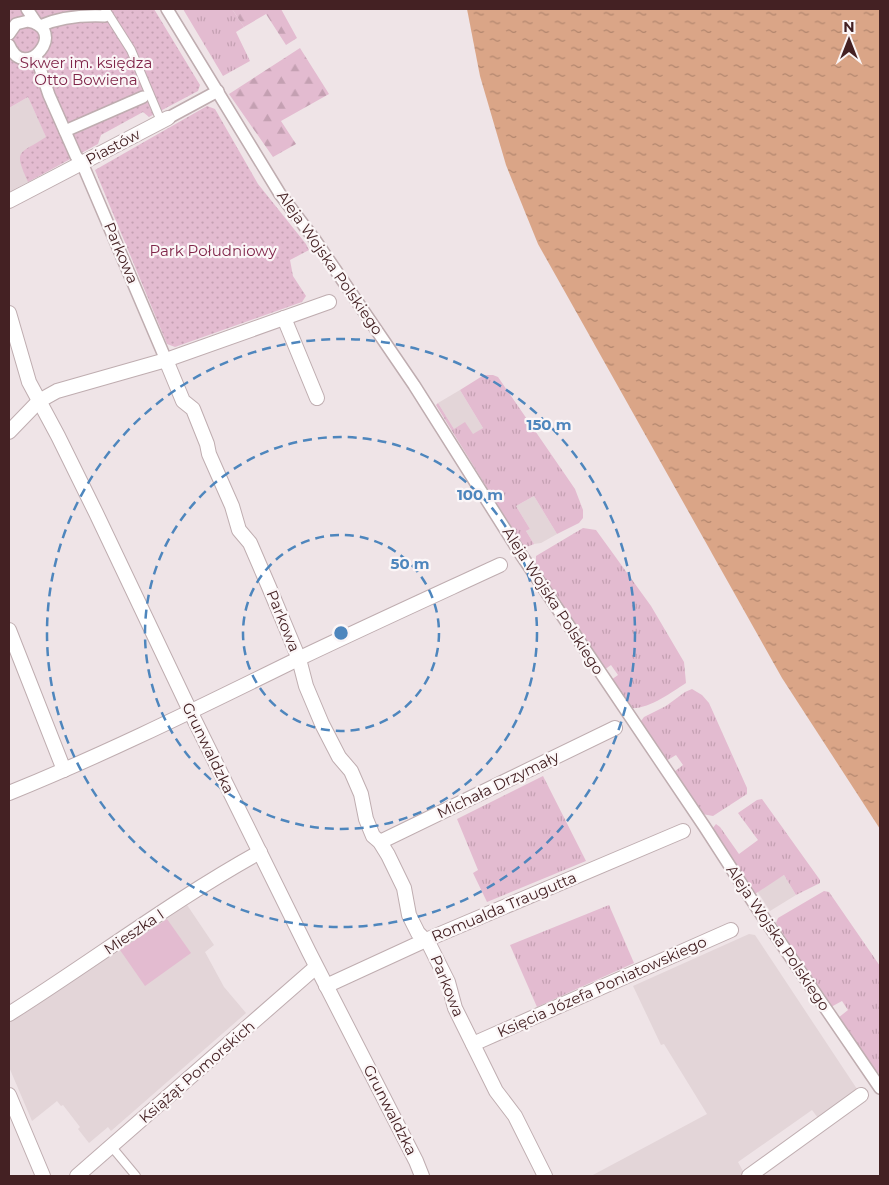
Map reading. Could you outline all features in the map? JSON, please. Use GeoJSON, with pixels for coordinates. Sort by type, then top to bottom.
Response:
{"type":"FeatureCollection","features":[{"type":"Feature","properties":{"kind":"street","name":"Aleja Wojska Polskiego"},"geometry":{"type":"LineString","coordinates":[[167,9],[280,194],[320,247],[418,391],[527,564],[880,1088]]}},
{"type":"Feature","properties":{"kind":"street"},"geometry":{"type":"LineString","coordinates":[[35,16],[50,21],[105,12]]}},
{"type":"Feature","properties":{"kind":"street"},"geometry":{"type":"LineString","coordinates":[[9,34],[12,28],[19,22],[28,21],[35,16]]}},
{"type":"Feature","properties":{"kind":"street"},"geometry":{"type":"LineString","coordinates":[[9,48],[16,55],[24,58],[36,56],[42,50],[45,42],[44,34],[35,16]]}},
{"type":"Feature","properties":{"kind":"street","name":"Parkowa"},"geometry":{"type":"LineString","coordinates":[[36,56],[48,95],[76,156],[82,163],[183,401],[194,409],[209,454],[232,506],[239,530],[250,543],[298,659],[306,686],[322,724],[340,757],[351,771],[361,794],[366,819],[373,836],[380,842],[388,855],[404,888],[409,915],[418,933],[426,940],[448,982],[455,1008],[496,1091],[515,1116],[545,1176]]}},
{"type":"Feature","properties":{"kind":"street","name":"Piastów"},"geometry":{"type":"LineString","coordinates":[[9,201],[42,182],[164,120],[216,89]]}},
{"type":"Feature","properties":{"kind":"street"},"geometry":{"type":"LineString","coordinates":[[65,131],[143,97]]}},
{"type":"Feature","properties":{"kind":"street"},"geometry":{"type":"LineString","coordinates":[[9,432],[39,401],[57,390],[166,360],[329,302]]}},
{"type":"Feature","properties":{"kind":"street","name":"Grunwaldzka"},"geometry":{"type":"LineString","coordinates":[[9,313],[29,382],[96,513],[316,967],[422,1176]]}},
{"type":"Feature","properties":{"kind":"street"},"geometry":{"type":"LineString","coordinates":[[284,318],[317,398]]}},
{"type":"Feature","properties":{"kind":"street"},"geometry":{"type":"LineString","coordinates":[[9,793],[191,712],[298,659],[500,565]]}},
{"type":"Feature","properties":{"kind":"street"},"geometry":{"type":"LineString","coordinates":[[9,630],[64,770]]}},
{"type":"Feature","properties":{"kind":"street","name":"Michała Drzymały"},"geometry":{"type":"LineString","coordinates":[[380,842],[616,728]]}},
{"type":"Feature","properties":{"kind":"street","name":"Romualda Traugutta"},"geometry":{"type":"LineString","coordinates":[[326,986],[426,940],[684,832]]}},
{"type":"Feature","properties":{"kind":"street","name":"Mieszka I"},"geometry":{"type":"LineString","coordinates":[[9,1014],[68,977],[202,885],[260,852]]}},
{"type":"Feature","properties":{"kind":"street","name":"Księcia Józefa Poniatowskiego"},"geometry":{"type":"LineString","coordinates":[[473,1044],[730,930]]}},
{"type":"Feature","properties":{"kind":"street","name":"Książąt Pomorskich"},"geometry":{"type":"LineString","coordinates":[[77,1176],[316,967]]}},
{"type":"Feature","properties":{"kind":"street"},"geometry":{"type":"LineString","coordinates":[[9,1095],[43,1176]]}},
{"type":"Feature","properties":{"kind":"street"},"geometry":{"type":"LineString","coordinates":[[749,1176],[861,1095]]}},
{"type":"Feature","properties":{"kind":"lane"},"geometry":{"type":"LineString","coordinates":[[105,12],[131,50],[164,120]]}},
{"type":"Feature","properties":{"kind":"lane"},"geometry":{"type":"LineString","coordinates":[[111,1146],[136,1176]]}},
{"type":"Feature","properties":{"kind":"shaded area"},"geometry":{"type":"Polygon","coordinates":[[[28,97],[59,165],[9,192],[9,108],[28,97]]]}},
{"type":"Feature","properties":{"kind":"shaded area"},"geometry":{"type":"Polygon","coordinates":[[[460,390],[483,428],[473,435],[454,429],[438,403],[460,390]]]}},
{"type":"Feature","properties":{"kind":"shaded area"},"geometry":{"type":"Polygon","coordinates":[[[534,496],[557,534],[541,543],[534,544],[526,531],[530,529],[516,506],[534,496]]]}},
{"type":"Feature","properties":{"kind":"shaded area"},"geometry":{"type":"Polygon","coordinates":[[[784,875],[796,895],[770,911],[757,891],[784,875]]]}},
{"type":"Feature","properties":{"kind":"shaded area"},"geometry":{"type":"Polygon","coordinates":[[[185,902],[214,945],[205,952],[224,987],[246,1013],[111,1131],[108,1127],[89,1143],[78,1129],[80,1127],[63,1105],[61,1106],[57,1101],[32,1121],[9,1067],[9,1021],[185,902]]]}},
{"type":"Feature","properties":{"kind":"shaded area"},"geometry":{"type":"Polygon","coordinates":[[[749,934],[755,935],[857,1089],[818,1118],[812,1110],[738,1162],[744,1173],[739,1176],[591,1176],[707,1114],[664,1044],[661,1045],[633,986],[749,934]]]}},
{"type":"Feature","properties":{"kind":"green space","name":"Skwer im. księdza Otto Bowiena"},"geometry":{"type":"Polygon","coordinates":[[[9,9],[154,9],[200,85],[198,91],[149,117],[143,112],[101,135],[98,144],[28,182],[21,163],[21,154],[24,150],[46,137],[28,97],[9,108],[9,9]]]}},
{"type":"Feature","properties":{"kind":"green space"},"geometry":{"type":"Polygon","coordinates":[[[183,9],[232,9],[244,27],[236,32],[250,61],[223,76],[183,9]]]}},
{"type":"Feature","properties":{"kind":"green space"},"geometry":{"type":"Polygon","coordinates":[[[232,9],[281,9],[297,38],[286,45],[266,14],[244,27],[232,9]]]}},
{"type":"Feature","properties":{"kind":"green space"},"geometry":{"type":"Polygon","coordinates":[[[300,48],[329,94],[281,121],[296,144],[273,157],[229,94],[300,48]]]}},
{"type":"Feature","properties":{"kind":"green space","name":"Park Południowy"},"geometry":{"type":"Polygon","coordinates":[[[207,106],[215,109],[258,184],[306,244],[309,250],[290,260],[293,276],[306,296],[302,302],[175,347],[167,344],[95,170],[207,106]]]}},
{"type":"Feature","properties":{"kind":"green space"},"geometry":{"type":"Polygon","coordinates":[[[484,375],[498,377],[575,489],[583,510],[583,518],[579,523],[557,534],[534,496],[516,506],[530,529],[526,531],[534,544],[522,549],[521,543],[436,405],[438,403],[454,429],[465,422],[473,434],[483,428],[460,390],[484,375]]]}},
{"type":"Feature","properties":{"kind":"green space"},"geometry":{"type":"Polygon","coordinates":[[[583,528],[596,530],[651,606],[684,662],[686,683],[660,700],[637,708],[630,708],[611,680],[618,675],[611,665],[604,670],[536,567],[536,556],[583,528]]]}},
{"type":"Feature","properties":{"kind":"green space"},"geometry":{"type":"Polygon","coordinates":[[[692,689],[702,695],[709,703],[747,788],[747,794],[713,816],[702,814],[674,772],[683,765],[676,755],[666,761],[641,724],[644,717],[666,706],[692,689]]]}},
{"type":"Feature","properties":{"kind":"green space"},"geometry":{"type":"Polygon","coordinates":[[[543,776],[586,861],[487,902],[473,873],[478,870],[457,819],[543,776]]]}},
{"type":"Feature","properties":{"kind":"green space"},"geometry":{"type":"Polygon","coordinates":[[[762,799],[820,880],[820,883],[796,895],[784,875],[755,894],[712,829],[716,824],[720,827],[739,854],[758,840],[738,813],[757,800],[762,799]]]}},
{"type":"Feature","properties":{"kind":"green space"},"geometry":{"type":"Polygon","coordinates":[[[824,891],[829,892],[880,966],[880,1074],[873,1069],[838,1018],[848,1010],[842,1001],[831,1007],[776,923],[778,918],[824,891]]]}},
{"type":"Feature","properties":{"kind":"green space"},"geometry":{"type":"Polygon","coordinates":[[[609,905],[634,963],[537,1007],[510,945],[609,905]]]}},
{"type":"Feature","properties":{"kind":"green space"},"geometry":{"type":"Polygon","coordinates":[[[167,919],[191,953],[145,986],[120,950],[167,919]]]}},
{"type":"Feature","properties":{"kind":"water"},"geometry":{"type":"Polygon","coordinates":[[[467,9],[880,9],[880,829],[782,678],[538,244],[506,165],[480,76],[467,9]]]}}]}
